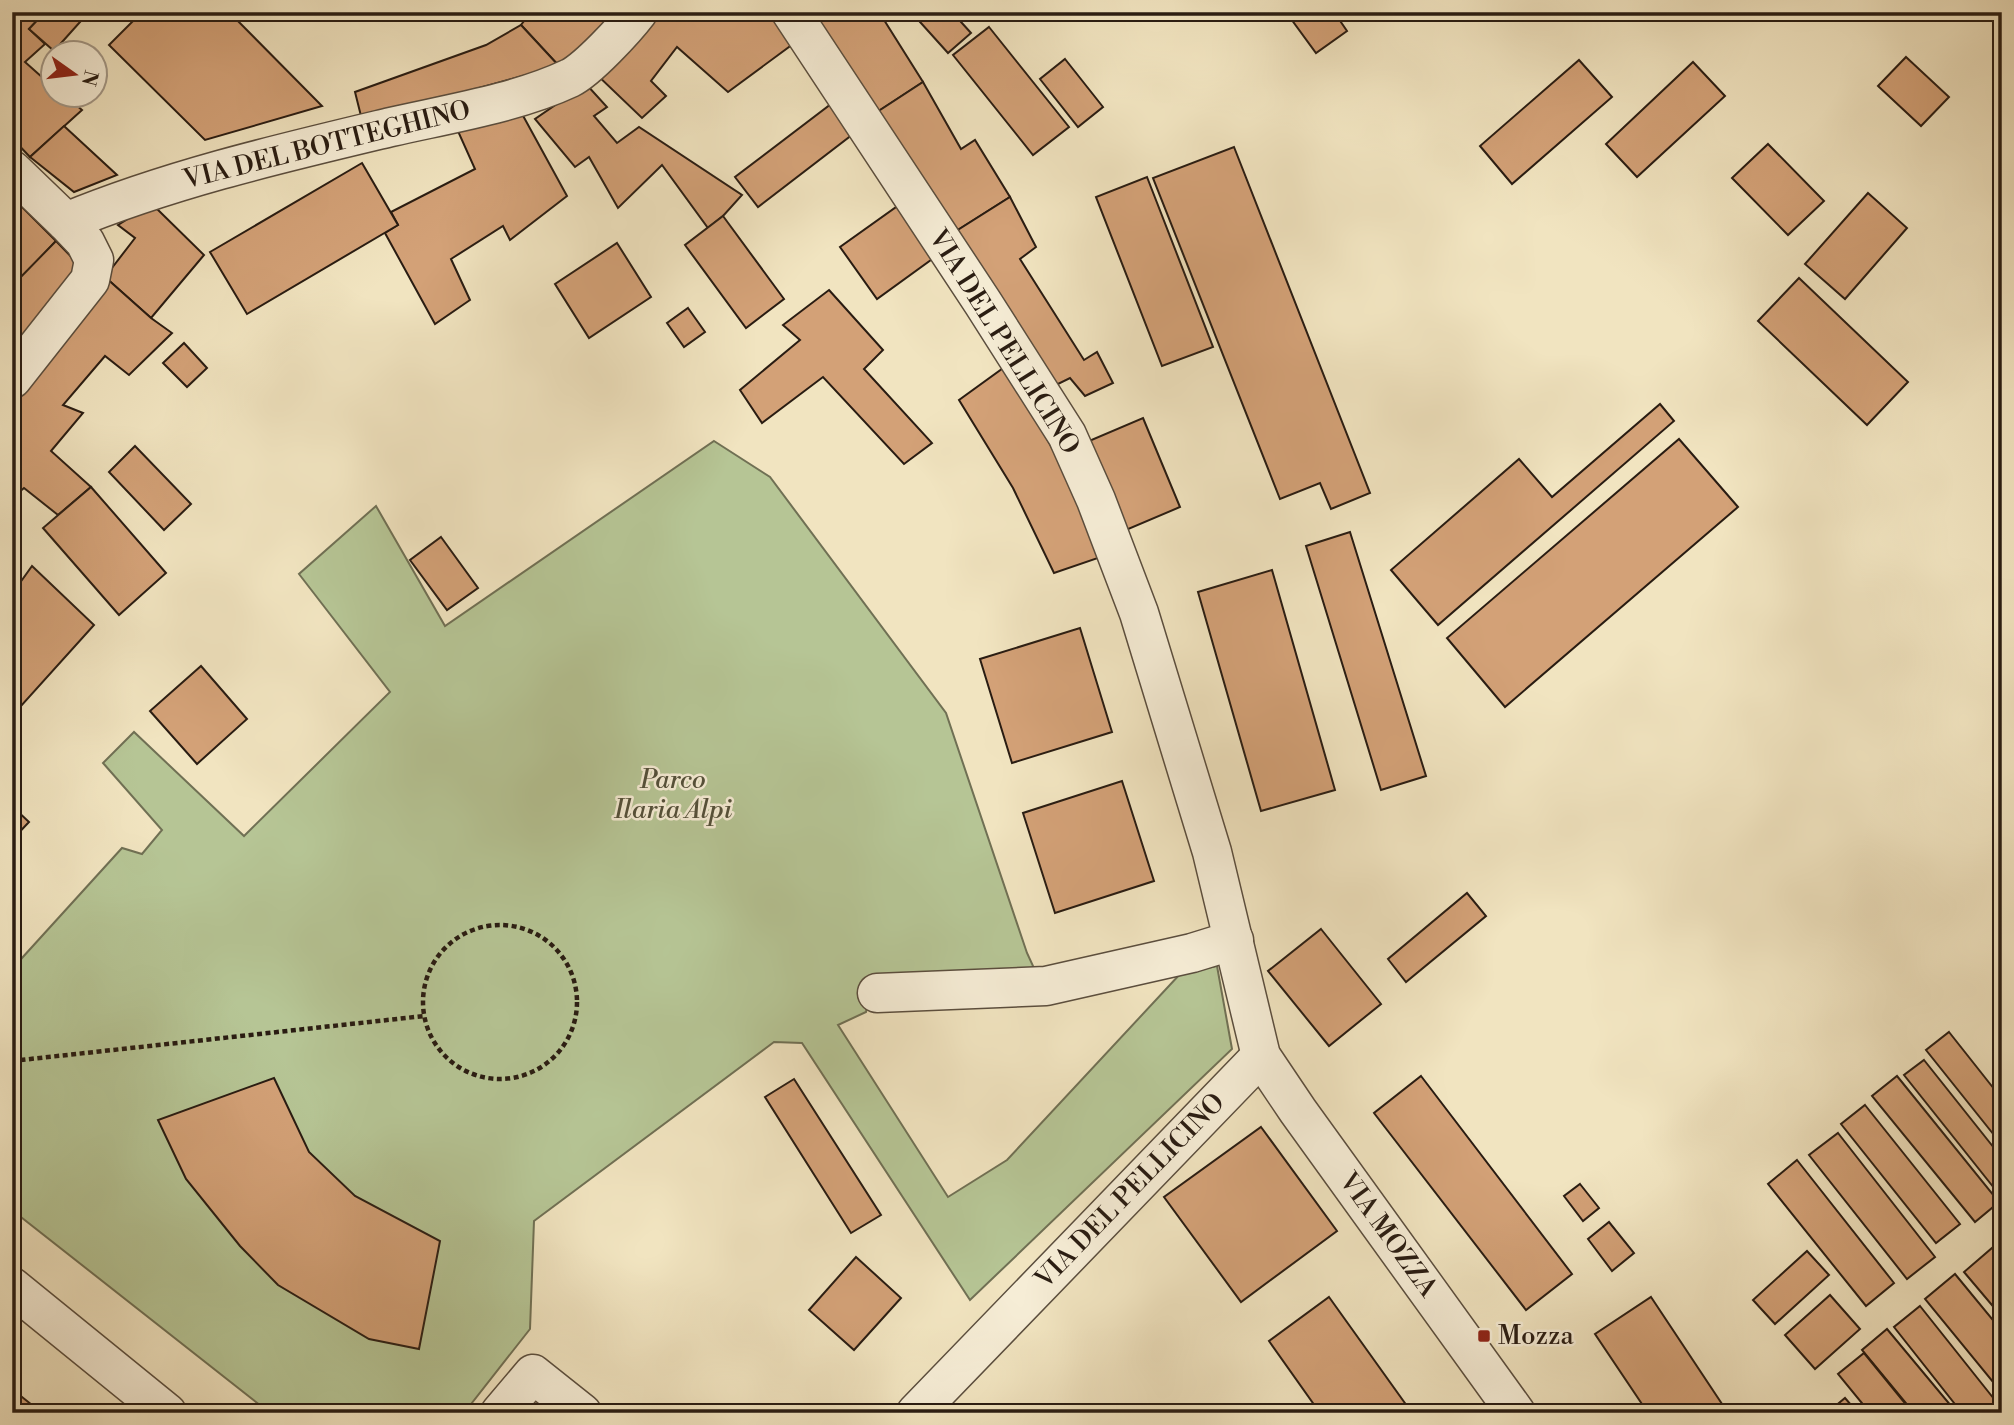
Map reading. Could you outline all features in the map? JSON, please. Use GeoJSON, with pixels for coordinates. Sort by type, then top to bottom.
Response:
{"type":"FeatureCollection","features":[{"type":"Feature","properties":{"kind":"street","name":"VIA DEL BOTTEGHINO"},"geometry":{"type":"LineString","coordinates":[[66,222],[107,205],[194,177],[508,100],[572,77],[622,32],[638,12]]}},
{"type":"Feature","properties":{"kind":"street","name":"VIA DEL PELLICINO"},"geometry":{"type":"LineString","coordinates":[[790,12],[984,303],[1067,435],[1096,500],[1139,613],[1212,852],[1261,1056],[916,1413]]}},
{"type":"Feature","properties":{"kind":"street"},"geometry":{"type":"LineString","coordinates":[[12,170],[85,242],[94,260],[90,280],[12,379]]}},
{"type":"Feature","properties":{"kind":"street"},"geometry":{"type":"LineString","coordinates":[[877,993],[1046,986],[1192,953],[1234,940]]}},
{"type":"Feature","properties":{"kind":"street","name":"VIA MOZZA"},"geometry":{"type":"LineString","coordinates":[[1261,1056],[1516,1413]]}},
{"type":"Feature","properties":{"kind":"street"},"geometry":{"type":"LineString","coordinates":[[12,1287],[167,1413]]}},
{"type":"Feature","properties":{"kind":"street"},"geometry":{"type":"LineString","coordinates":[[500,1413],[533,1374],[582,1413]]}},
{"type":"Feature","properties":{"kind":"path"},"geometry":{"type":"LineString","coordinates":[[489,925],[516,926],[549,942],[572,973],[578,1002],[573,1028],[565,1045],[546,1064],[525,1076],[499,1080],[480,1077],[456,1065],[433,1041],[424,1016],[423,1000],[428,973],[442,950],[469,931],[489,925]]}},
{"type":"Feature","properties":{"kind":"path"},"geometry":{"type":"LineString","coordinates":[[12,1061],[424,1016]]}},
{"type":"Feature","properties":{"kind":"green space","name":"Parco Ilaria Alpi"},"geometry":{"type":"Polygon","coordinates":[[[714,441],[770,477],[946,713],[1027,953],[1039,979],[871,987],[866,1012],[838,1025],[948,1197],[1007,1160],[1181,973],[1217,966],[1232,1049],[970,1300],[802,1043],[774,1042],[534,1221],[530,1329],[464,1413],[270,1413],[12,1210],[12,969],[122,848],[142,854],[162,830],[103,763],[134,732],[244,836],[390,692],[299,574],[376,506],[445,626],[714,441]]]}},
{"type":"Feature","properties":{"kind":"building"},"geometry":{"type":"Polygon","coordinates":[[[12,12],[45,12],[29,29],[39,38],[38,50],[25,62],[38,74],[38,108],[82,110],[30,157],[12,138],[12,26],[15,23],[12,20],[12,12]]]}},
{"type":"Feature","properties":{"kind":"building"},"geometry":{"type":"Polygon","coordinates":[[[45,12],[89,12],[66,38],[39,38],[29,29],[45,12]]]}},
{"type":"Feature","properties":{"kind":"building"},"geometry":{"type":"Polygon","coordinates":[[[142,12],[229,12],[322,106],[205,140],[109,45],[142,12]]]}},
{"type":"Feature","properties":{"kind":"building"},"geometry":{"type":"Polygon","coordinates":[[[531,12],[629,12],[559,66],[521,25],[531,12]]]}},
{"type":"Feature","properties":{"kind":"building"},"geometry":{"type":"Polygon","coordinates":[[[649,12],[770,12],[797,41],[728,92],[677,47],[651,81],[666,96],[642,118],[595,73],[649,12]]]}},
{"type":"Feature","properties":{"kind":"building"},"geometry":{"type":"Polygon","coordinates":[[[803,12],[879,12],[923,82],[874,114],[803,12]]]}},
{"type":"Feature","properties":{"kind":"building"},"geometry":{"type":"Polygon","coordinates":[[[911,12],[952,12],[971,33],[948,53],[911,12]]]}},
{"type":"Feature","properties":{"kind":"building"},"geometry":{"type":"Polygon","coordinates":[[[1286,12],[1334,12],[1347,31],[1316,53],[1286,12]]]}},
{"type":"Feature","properties":{"kind":"building"},"geometry":{"type":"Polygon","coordinates":[[[521,25],[559,66],[362,120],[355,92],[486,45],[521,25]]]}},
{"type":"Feature","properties":{"kind":"building"},"geometry":{"type":"Polygon","coordinates":[[[989,27],[1069,127],[1033,155],[953,55],[989,27]]]}},
{"type":"Feature","properties":{"kind":"building"},"geometry":{"type":"Polygon","coordinates":[[[1906,57],[1949,97],[1921,126],[1878,86],[1906,57]]]}},
{"type":"Feature","properties":{"kind":"building"},"geometry":{"type":"Polygon","coordinates":[[[1065,59],[1103,107],[1078,127],[1040,79],[1065,59]]]}},
{"type":"Feature","properties":{"kind":"building"},"geometry":{"type":"Polygon","coordinates":[[[1579,60],[1612,97],[1512,184],[1480,146],[1579,60]]]}},
{"type":"Feature","properties":{"kind":"building"},"geometry":{"type":"Polygon","coordinates":[[[1693,62],[1725,96],[1637,177],[1606,144],[1693,62]]]}},
{"type":"Feature","properties":{"kind":"building"},"geometry":{"type":"Polygon","coordinates":[[[923,82],[961,149],[975,140],[1010,197],[953,233],[874,114],[923,82]]]}},
{"type":"Feature","properties":{"kind":"building"},"geometry":{"type":"Polygon","coordinates":[[[586,84],[607,107],[594,116],[617,143],[639,127],[742,195],[708,228],[662,165],[618,208],[589,157],[575,167],[535,119],[586,84]]]}},
{"type":"Feature","properties":{"kind":"building"},"geometry":{"type":"Polygon","coordinates":[[[835,101],[857,131],[758,207],[735,177],[835,101]]]}},
{"type":"Feature","properties":{"kind":"building"},"geometry":{"type":"Polygon","coordinates":[[[521,112],[567,196],[510,240],[503,226],[451,259],[470,300],[435,324],[385,233],[398,225],[391,212],[475,169],[457,129],[521,112]]]}},
{"type":"Feature","properties":{"kind":"building"},"geometry":{"type":"Polygon","coordinates":[[[64,126],[117,175],[74,192],[30,157],[64,126]]]}},
{"type":"Feature","properties":{"kind":"building"},"geometry":{"type":"Polygon","coordinates":[[[1768,144],[1824,201],[1788,235],[1732,178],[1768,144]]]}},
{"type":"Feature","properties":{"kind":"building"},"geometry":{"type":"Polygon","coordinates":[[[1234,147],[1370,493],[1331,509],[1320,483],[1280,499],[1153,178],[1234,147]]]}},
{"type":"Feature","properties":{"kind":"building"},"geometry":{"type":"Polygon","coordinates":[[[362,163],[398,225],[247,314],[210,252],[362,163]]]}},
{"type":"Feature","properties":{"kind":"building"},"geometry":{"type":"Polygon","coordinates":[[[1147,177],[1213,347],[1162,366],[1096,197],[1147,177]]]}},
{"type":"Feature","properties":{"kind":"building"},"geometry":{"type":"Polygon","coordinates":[[[1868,193],[1907,228],[1845,299],[1805,264],[1868,193]]]}},
{"type":"Feature","properties":{"kind":"building"},"geometry":{"type":"Polygon","coordinates":[[[12,197],[56,241],[13,287],[12,286],[12,197]]]}},
{"type":"Feature","properties":{"kind":"building"},"geometry":{"type":"Polygon","coordinates":[[[1010,197],[1036,247],[1020,259],[1084,360],[1097,352],[1113,383],[1085,396],[1070,378],[1054,386],[953,233],[1010,197]]]}},
{"type":"Feature","properties":{"kind":"building"},"geometry":{"type":"Polygon","coordinates":[[[152,204],[204,255],[151,318],[105,277],[135,238],[118,225],[152,204]]]}},
{"type":"Feature","properties":{"kind":"building"},"geometry":{"type":"Polygon","coordinates":[[[899,205],[935,257],[877,299],[840,247],[899,205]]]}},
{"type":"Feature","properties":{"kind":"building"},"geometry":{"type":"Polygon","coordinates":[[[723,216],[784,299],[746,328],[685,245],[723,216]]]}},
{"type":"Feature","properties":{"kind":"building"},"geometry":{"type":"Polygon","coordinates":[[[56,241],[81,267],[12,359],[12,286],[56,241]]]}},
{"type":"Feature","properties":{"kind":"building"},"geometry":{"type":"Polygon","coordinates":[[[617,243],[651,297],[589,338],[555,284],[617,243]]]}},
{"type":"Feature","properties":{"kind":"building"},"geometry":{"type":"Polygon","coordinates":[[[105,277],[172,333],[129,375],[105,356],[63,405],[83,413],[51,451],[91,487],[58,515],[24,488],[12,498],[12,395],[105,277]]]}},
{"type":"Feature","properties":{"kind":"building"},"geometry":{"type":"Polygon","coordinates":[[[1799,278],[1908,382],[1867,425],[1758,321],[1799,278]]]}},
{"type":"Feature","properties":{"kind":"building"},"geometry":{"type":"Polygon","coordinates":[[[829,290],[883,350],[864,369],[932,443],[904,464],[823,377],[762,423],[740,390],[800,340],[783,325],[829,290]]]}},
{"type":"Feature","properties":{"kind":"building"},"geometry":{"type":"Polygon","coordinates":[[[688,308],[705,332],[684,347],[667,323],[688,308]]]}},
{"type":"Feature","properties":{"kind":"building"},"geometry":{"type":"Polygon","coordinates":[[[184,343],[207,368],[187,387],[163,363],[184,343]]]}},
{"type":"Feature","properties":{"kind":"building"},"geometry":{"type":"Polygon","coordinates":[[[1006,366],[1074,487],[1098,558],[1054,573],[1013,488],[959,400],[1006,366]]]}},
{"type":"Feature","properties":{"kind":"building"},"geometry":{"type":"Polygon","coordinates":[[[1660,404],[1674,421],[1438,625],[1391,570],[1519,459],[1552,497],[1660,404]]]}},
{"type":"Feature","properties":{"kind":"building"},"geometry":{"type":"Polygon","coordinates":[[[1143,418],[1180,507],[1126,530],[1089,441],[1143,418]]]}},
{"type":"Feature","properties":{"kind":"building"},"geometry":{"type":"Polygon","coordinates":[[[1679,439],[1738,507],[1505,707],[1447,638],[1679,439]]]}},
{"type":"Feature","properties":{"kind":"building"},"geometry":{"type":"Polygon","coordinates":[[[135,446],[191,504],[164,530],[109,472],[135,446]]]}},
{"type":"Feature","properties":{"kind":"building"},"geometry":{"type":"Polygon","coordinates":[[[91,487],[166,573],[119,615],[43,528],[91,487]]]}},
{"type":"Feature","properties":{"kind":"building"},"geometry":{"type":"Polygon","coordinates":[[[1350,532],[1426,776],[1381,790],[1306,546],[1350,532]]]}},
{"type":"Feature","properties":{"kind":"building"},"geometry":{"type":"Polygon","coordinates":[[[441,537],[478,588],[447,610],[410,560],[441,537]]]}},
{"type":"Feature","properties":{"kind":"building"},"geometry":{"type":"Polygon","coordinates":[[[32,566],[94,625],[12,716],[12,594],[32,566]]]}},
{"type":"Feature","properties":{"kind":"building"},"geometry":{"type":"Polygon","coordinates":[[[1272,570],[1335,790],[1261,811],[1198,592],[1272,570]]]}},
{"type":"Feature","properties":{"kind":"building"},"geometry":{"type":"Polygon","coordinates":[[[1080,628],[1112,732],[1012,763],[980,659],[1080,628]]]}},
{"type":"Feature","properties":{"kind":"building"},"geometry":{"type":"Polygon","coordinates":[[[201,666],[247,719],[197,764],[150,711],[201,666]]]}},
{"type":"Feature","properties":{"kind":"building"},"geometry":{"type":"Polygon","coordinates":[[[1122,781],[1154,881],[1055,913],[1023,813],[1122,781]]]}},
{"type":"Feature","properties":{"kind":"building"},"geometry":{"type":"Polygon","coordinates":[[[12,806],[29,822],[12,840],[12,806]]]}},
{"type":"Feature","properties":{"kind":"building"},"geometry":{"type":"Polygon","coordinates":[[[1467,893],[1486,916],[1406,982],[1388,959],[1467,893]]]}},
{"type":"Feature","properties":{"kind":"building"},"geometry":{"type":"Polygon","coordinates":[[[1321,929],[1381,1004],[1329,1046],[1268,971],[1321,929]]]}},
{"type":"Feature","properties":{"kind":"building"},"geometry":{"type":"Polygon","coordinates":[[[1949,1032],[2002,1099],[2002,1145],[1926,1050],[1949,1032]]]}},
{"type":"Feature","properties":{"kind":"building"},"geometry":{"type":"Polygon","coordinates":[[[1924,1060],[2002,1158],[2002,1198],[1904,1075],[1924,1060]]]}},
{"type":"Feature","properties":{"kind":"building"},"geometry":{"type":"Polygon","coordinates":[[[1421,1076],[1572,1274],[1526,1310],[1374,1113],[1421,1076]]]}},
{"type":"Feature","properties":{"kind":"building"},"geometry":{"type":"Polygon","coordinates":[[[1897,1076],[1999,1202],[1975,1222],[1872,1096],[1897,1076]]]}},
{"type":"Feature","properties":{"kind":"building"},"geometry":{"type":"Polygon","coordinates":[[[274,1078],[309,1152],[355,1196],[440,1241],[419,1349],[369,1339],[278,1285],[240,1246],[186,1179],[158,1120],[274,1078]]]}},
{"type":"Feature","properties":{"kind":"building"},"geometry":{"type":"Polygon","coordinates":[[[794,1079],[881,1215],[851,1233],[765,1097],[794,1079]]]}},
{"type":"Feature","properties":{"kind":"building"},"geometry":{"type":"Polygon","coordinates":[[[1865,1105],[1960,1224],[1936,1243],[1841,1124],[1865,1105]]]}},
{"type":"Feature","properties":{"kind":"building"},"geometry":{"type":"Polygon","coordinates":[[[1261,1127],[1337,1231],[1241,1302],[1164,1197],[1261,1127]]]}},
{"type":"Feature","properties":{"kind":"building"},"geometry":{"type":"Polygon","coordinates":[[[1838,1133],[1935,1257],[1907,1279],[1809,1155],[1838,1133]]]}},
{"type":"Feature","properties":{"kind":"building"},"geometry":{"type":"Polygon","coordinates":[[[1797,1160],[1894,1283],[1866,1306],[1768,1184],[1797,1160]]]}},
{"type":"Feature","properties":{"kind":"building"},"geometry":{"type":"Polygon","coordinates":[[[1580,1184],[1599,1208],[1583,1221],[1564,1196],[1580,1184]]]}},
{"type":"Feature","properties":{"kind":"building"},"geometry":{"type":"Polygon","coordinates":[[[1609,1222],[1634,1253],[1612,1271],[1588,1239],[1609,1222]]]}},
{"type":"Feature","properties":{"kind":"building"},"geometry":{"type":"Polygon","coordinates":[[[1992,1248],[2002,1259],[2002,1317],[1964,1272],[1992,1248]]]}},
{"type":"Feature","properties":{"kind":"building"},"geometry":{"type":"Polygon","coordinates":[[[1807,1251],[1829,1275],[1775,1324],[1753,1300],[1807,1251]]]}},
{"type":"Feature","properties":{"kind":"building"},"geometry":{"type":"Polygon","coordinates":[[[856,1257],[901,1298],[854,1350],[809,1310],[856,1257]]]}},
{"type":"Feature","properties":{"kind":"building"},"geometry":{"type":"Polygon","coordinates":[[[1955,1274],[2002,1331],[2002,1393],[1925,1299],[1955,1274]]]}},
{"type":"Feature","properties":{"kind":"building"},"geometry":{"type":"Polygon","coordinates":[[[1830,1295],[1860,1329],[1815,1369],[1785,1335],[1830,1295]]]}},
{"type":"Feature","properties":{"kind":"building"},"geometry":{"type":"Polygon","coordinates":[[[1329,1297],[1412,1413],[1320,1413],[1269,1341],[1329,1297]]]}},
{"type":"Feature","properties":{"kind":"building"},"geometry":{"type":"Polygon","coordinates":[[[1651,1297],[1728,1413],[1648,1413],[1595,1334],[1651,1297]]]}},
{"type":"Feature","properties":{"kind":"building"},"geometry":{"type":"Polygon","coordinates":[[[1920,1306],[2002,1409],[2002,1413],[1962,1413],[1894,1327],[1920,1306]]]}},
{"type":"Feature","properties":{"kind":"building"},"geometry":{"type":"Polygon","coordinates":[[[1887,1329],[1957,1413],[1914,1413],[1862,1350],[1887,1329]]]}},
{"type":"Feature","properties":{"kind":"building"},"geometry":{"type":"Polygon","coordinates":[[[1864,1353],[1913,1413],[1870,1413],[1838,1374],[1864,1353]]]}},
{"type":"Feature","properties":{"kind":"building"},"geometry":{"type":"Polygon","coordinates":[[[12,1389],[42,1413],[12,1413],[12,1389]]]}},
{"type":"Feature","properties":{"kind":"building"},"geometry":{"type":"Polygon","coordinates":[[[1845,1398],[1858,1413],[1827,1413],[1845,1398]]]}},
{"type":"Feature","properties":{"kind":"place","name":"Mozza"},"geometry":{"type":"Point","coordinates":[1484,1336]}}]}
